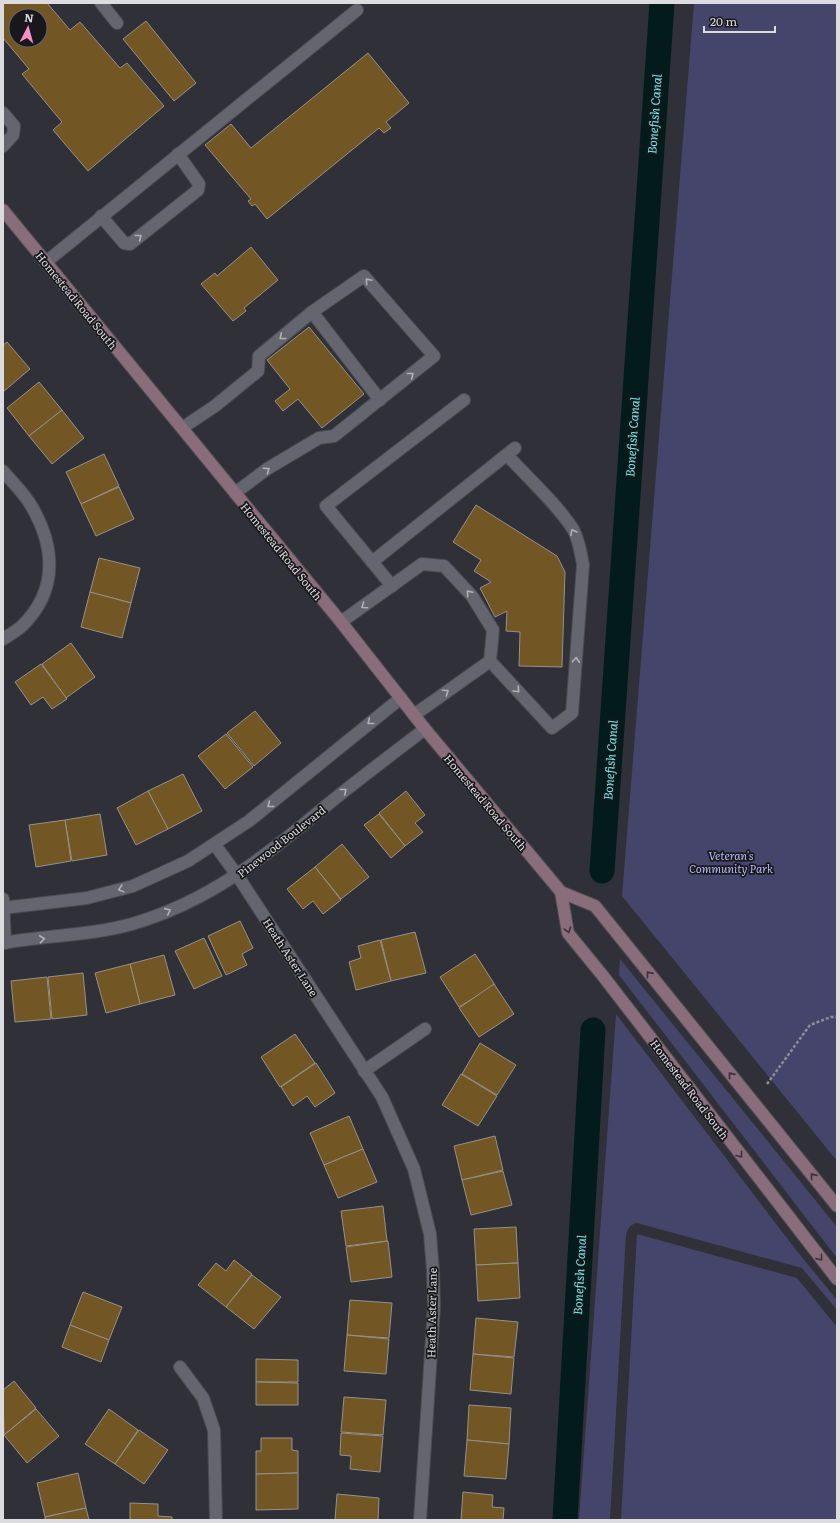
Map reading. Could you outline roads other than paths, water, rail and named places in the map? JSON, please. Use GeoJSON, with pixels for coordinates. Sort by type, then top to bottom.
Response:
{"type":"FeatureCollection","features":[{"type":"Feature","properties":{"kind":"main road","name":"Homestead Road South"},"geometry":{"type":"LineString","coordinates":[[3,210],[235,492],[425,729],[561,892],[595,906],[837,1206]]}},
{"type":"Feature","properties":{"kind":"main road","name":"Homestead Road South"},"geometry":{"type":"LineString","coordinates":[[561,892],[568,933],[603,976],[837,1279]]}},
{"type":"Feature","properties":{"kind":"street"},"geometry":{"type":"LineString","coordinates":[[100,3],[117,23]]}},
{"type":"Feature","properties":{"kind":"street"},"geometry":{"type":"LineString","coordinates":[[46,262],[100,216],[357,10]]}},
{"type":"Feature","properties":{"kind":"street"},"geometry":{"type":"LineString","coordinates":[[3,113],[14,126],[13,135],[3,146]]}},
{"type":"Feature","properties":{"kind":"street"},"geometry":{"type":"LineString","coordinates":[[100,216],[124,243],[130,244],[198,190],[199,184],[178,154]]}},
{"type":"Feature","properties":{"kind":"street"},"geometry":{"type":"LineString","coordinates":[[182,428],[215,406],[258,371],[259,356],[312,312],[364,276],[434,356],[334,436],[319,438],[267,470],[235,492]]}},
{"type":"Feature","properties":{"kind":"street"},"geometry":{"type":"LineString","coordinates":[[312,312],[380,400]]}},
{"type":"Feature","properties":{"kind":"street"},"geometry":{"type":"LineString","coordinates":[[392,586],[326,506],[464,400]]}},
{"type":"Feature","properties":{"kind":"street"},"geometry":{"type":"LineString","coordinates":[[340,622],[422,564],[444,566],[472,596],[493,630],[490,661],[552,728],[572,713],[583,565],[581,548],[573,530],[511,452],[372,562]]}},
{"type":"Feature","properties":{"kind":"street"},"geometry":{"type":"LineString","coordinates":[[3,471],[32,506],[47,542],[50,571],[44,597],[23,625],[3,640]]}},
{"type":"Feature","properties":{"kind":"street"},"geometry":{"type":"LineString","coordinates":[[414,715],[490,661]]}},
{"type":"Feature","properties":{"kind":"street"},"geometry":{"type":"LineString","coordinates":[[4,943],[3,905],[50,904],[87,898],[132,886],[188,861],[249,822],[401,698]]}},
{"type":"Feature","properties":{"kind":"street","name":"Pinewood Boulevard"},"geometry":{"type":"LineString","coordinates":[[4,943],[90,934],[131,924],[159,915],[202,896],[259,860],[375,766],[425,729]]}},
{"type":"Feature","properties":{"kind":"street","name":"Heath Aster Lane"},"geometry":{"type":"LineString","coordinates":[[215,845],[237,875],[382,1097],[414,1169],[430,1234],[434,1307],[420,1520]]}},
{"type":"Feature","properties":{"kind":"street"},"geometry":{"type":"LineString","coordinates":[[364,1071],[425,1029]]}},
{"type":"Feature","properties":{"kind":"street"},"geometry":{"type":"LineString","coordinates":[[180,1367],[203,1398],[214,1430],[216,1520]]}},
{"type":"Feature","properties":{"kind":"waterway","name":"Bonefish Canal"},"geometry":{"type":"LineString","coordinates":[[602,871],[662,3]]}},
{"type":"Feature","properties":{"kind":"waterway","name":"Bonefish Canal"},"geometry":{"type":"LineString","coordinates":[[565,1520],[593,1030]]}},
{"type":"Feature","properties":{"kind":"park label","name":"Veteran's Community Park"},"geometry":{"type":"Point","coordinates":[731,861]}}]}
